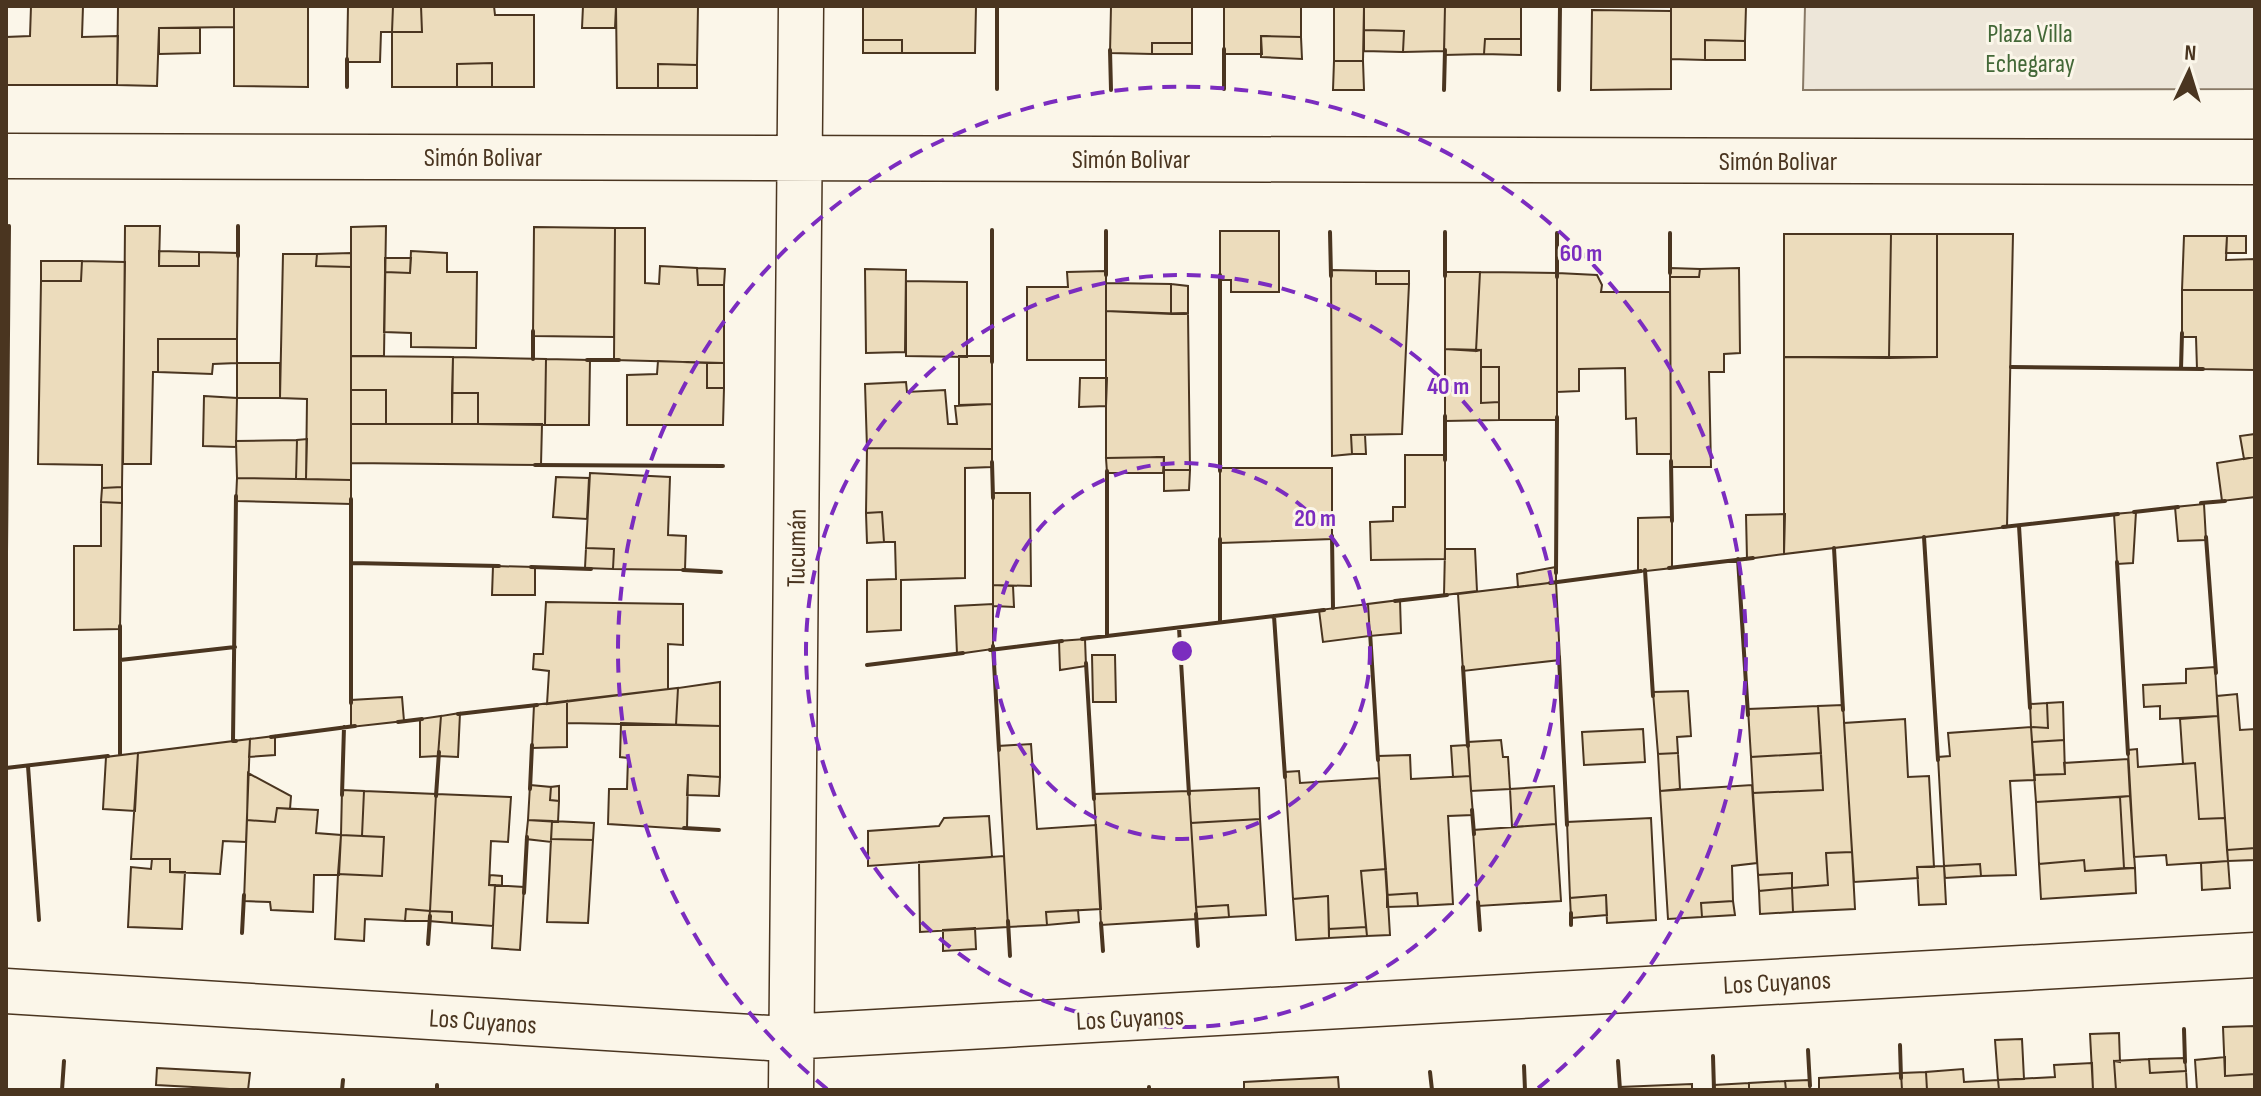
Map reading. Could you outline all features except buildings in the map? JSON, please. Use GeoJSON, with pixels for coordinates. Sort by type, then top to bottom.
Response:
{"type":"FeatureCollection","features":[{"type":"Feature","properties":{"kind":"street","name":"Tucumán"},"geometry":{"type":"LineString","coordinates":[[791,1090],[801,6]]}},
{"type":"Feature","properties":{"kind":"street","name":"Simón Bolivar"},"geometry":{"type":"LineString","coordinates":[[6,156],[2255,162]]}},
{"type":"Feature","properties":{"kind":"street","name":"Los Cuyanos"},"geometry":{"type":"LineString","coordinates":[[6,991],[769,1038],[2255,955]]}},
{"type":"Feature","properties":{"kind":"green space","name":"Plaza Villa Echegaray"},"geometry":{"type":"Polygon","coordinates":[[[1805,6],[2255,6],[2255,89],[1803,90],[1805,6]]]}},
{"type":"Feature","properties":{"kind":"wall"},"geometry":{"type":"LineString","coordinates":[[997,6],[997,89]]}},
{"type":"Feature","properties":{"kind":"wall"},"geometry":{"type":"LineString","coordinates":[[1559,90],[1560,6]]}},
{"type":"Feature","properties":{"kind":"wall"},"geometry":{"type":"LineString","coordinates":[[1224,49],[1224,89]]}},
{"type":"Feature","properties":{"kind":"wall"},"geometry":{"type":"LineString","coordinates":[[1110,50],[1111,90]]}},
{"type":"Feature","properties":{"kind":"wall"},"geometry":{"type":"LineString","coordinates":[[1444,90],[1445,50]]}},
{"type":"Feature","properties":{"kind":"wall"},"geometry":{"type":"LineString","coordinates":[[347,59],[347,87]]}},
{"type":"Feature","properties":{"kind":"wall"},"geometry":{"type":"LineString","coordinates":[[6,553],[9,226]]}},
{"type":"Feature","properties":{"kind":"wall"},"geometry":{"type":"LineString","coordinates":[[238,226],[238,256]]}},
{"type":"Feature","properties":{"kind":"wall"},"geometry":{"type":"LineString","coordinates":[[992,230],[992,362]]}},
{"type":"Feature","properties":{"kind":"wall"},"geometry":{"type":"LineString","coordinates":[[1106,231],[1106,275]]}},
{"type":"Feature","properties":{"kind":"wall"},"geometry":{"type":"LineString","coordinates":[[1330,232],[1331,276]]}},
{"type":"Feature","properties":{"kind":"wall"},"geometry":{"type":"LineString","coordinates":[[1445,232],[1445,276]]}},
{"type":"Feature","properties":{"kind":"wall"},"geometry":{"type":"LineString","coordinates":[[1557,233],[1557,277]]}},
{"type":"Feature","properties":{"kind":"wall"},"geometry":{"type":"LineString","coordinates":[[1670,233],[1670,273]]}},
{"type":"Feature","properties":{"kind":"wall"},"geometry":{"type":"LineString","coordinates":[[1220,275],[1220,471]]}},
{"type":"Feature","properties":{"kind":"wall"},"geometry":{"type":"LineString","coordinates":[[533,331],[533,359]]}},
{"type":"Feature","properties":{"kind":"wall"},"geometry":{"type":"LineString","coordinates":[[2181,369],[2182,333]]}},
{"type":"Feature","properties":{"kind":"wall"},"geometry":{"type":"LineString","coordinates":[[587,360],[619,360]]}},
{"type":"Feature","properties":{"kind":"wall"},"geometry":{"type":"LineString","coordinates":[[2011,367],[2203,369]]}},
{"type":"Feature","properties":{"kind":"wall"},"geometry":{"type":"LineString","coordinates":[[1445,416],[1445,460]]}},
{"type":"Feature","properties":{"kind":"wall"},"geometry":{"type":"LineString","coordinates":[[1556,573],[1557,417]]}},
{"type":"Feature","properties":{"kind":"wall"},"geometry":{"type":"LineString","coordinates":[[1671,461],[1672,521]]}},
{"type":"Feature","properties":{"kind":"wall"},"geometry":{"type":"LineString","coordinates":[[992,462],[993,498]]}},
{"type":"Feature","properties":{"kind":"wall"},"geometry":{"type":"LineString","coordinates":[[535,465],[723,466]]}},
{"type":"Feature","properties":{"kind":"wall"},"geometry":{"type":"LineString","coordinates":[[1107,471],[1107,635]]}},
{"type":"Feature","properties":{"kind":"wall"},"geometry":{"type":"LineString","coordinates":[[236,496],[233,741],[236,741]]}},
{"type":"Feature","properties":{"kind":"wall"},"geometry":{"type":"LineString","coordinates":[[351,499],[351,703]]}},
{"type":"Feature","properties":{"kind":"wall"},"geometry":{"type":"LineString","coordinates":[[2201,503],[2225,501]]}},
{"type":"Feature","properties":{"kind":"wall"},"geometry":{"type":"LineString","coordinates":[[2134,512],[2178,507]]}},
{"type":"Feature","properties":{"kind":"wall"},"geometry":{"type":"LineString","coordinates":[[2003,527],[2118,514]]}},
{"type":"Feature","properties":{"kind":"wall"},"geometry":{"type":"LineString","coordinates":[[2019,526],[2030,708]]}},
{"type":"Feature","properties":{"kind":"wall"},"geometry":{"type":"LineString","coordinates":[[1332,536],[1333,608]]}},
{"type":"Feature","properties":{"kind":"wall"},"geometry":{"type":"LineString","coordinates":[[1924,537],[1938,760]]}},
{"type":"Feature","properties":{"kind":"wall"},"geometry":{"type":"LineString","coordinates":[[2206,537],[2216,673]]}},
{"type":"Feature","properties":{"kind":"wall"},"geometry":{"type":"LineString","coordinates":[[1220,539],[1220,622]]}},
{"type":"Feature","properties":{"kind":"wall"},"geometry":{"type":"LineString","coordinates":[[1834,548],[1843,710]]}},
{"type":"Feature","properties":{"kind":"wall"},"geometry":{"type":"LineString","coordinates":[[1669,568],[1753,558]]}},
{"type":"Feature","properties":{"kind":"wall"},"geometry":{"type":"LineString","coordinates":[[1738,559],[1748,715]]}},
{"type":"Feature","properties":{"kind":"wall"},"geometry":{"type":"LineString","coordinates":[[2117,562],[2128,754]]}},
{"type":"Feature","properties":{"kind":"wall"},"geometry":{"type":"LineString","coordinates":[[351,563],[499,566]]}},
{"type":"Feature","properties":{"kind":"wall"},"geometry":{"type":"LineString","coordinates":[[531,567],[591,569]]}},
{"type":"Feature","properties":{"kind":"wall"},"geometry":{"type":"LineString","coordinates":[[683,570],[721,572]]}},
{"type":"Feature","properties":{"kind":"wall"},"geometry":{"type":"LineString","coordinates":[[1645,570],[1653,696]]}},
{"type":"Feature","properties":{"kind":"wall"},"geometry":{"type":"LineString","coordinates":[[1550,583],[1641,571]]}},
{"type":"Feature","properties":{"kind":"wall"},"geometry":{"type":"LineString","coordinates":[[1395,601],[1447,595]]}},
{"type":"Feature","properties":{"kind":"wall"},"geometry":{"type":"LineString","coordinates":[[1082,639],[1324,610]]}},
{"type":"Feature","properties":{"kind":"wall"},"geometry":{"type":"LineString","coordinates":[[1274,616],[1285,777]]}},
{"type":"Feature","properties":{"kind":"wall"},"geometry":{"type":"LineString","coordinates":[[120,626],[120,754]]}},
{"type":"Feature","properties":{"kind":"wall"},"geometry":{"type":"LineString","coordinates":[[1179,628],[1189,794]]}},
{"type":"Feature","properties":{"kind":"wall"},"geometry":{"type":"LineString","coordinates":[[1370,632],[1378,760]]}},
{"type":"Feature","properties":{"kind":"wall"},"geometry":{"type":"LineString","coordinates":[[990,650],[1062,641]]}},
{"type":"Feature","properties":{"kind":"wall"},"geometry":{"type":"LineString","coordinates":[[993,646],[999,750]]}},
{"type":"Feature","properties":{"kind":"wall"},"geometry":{"type":"LineString","coordinates":[[120,660],[235,647]]}},
{"type":"Feature","properties":{"kind":"wall"},"geometry":{"type":"LineString","coordinates":[[867,665],[963,653]]}},
{"type":"Feature","properties":{"kind":"wall"},"geometry":{"type":"LineString","coordinates":[[1559,657],[1567,825]]}},
{"type":"Feature","properties":{"kind":"wall"},"geometry":{"type":"LineString","coordinates":[[1086,663],[1094,799]]}},
{"type":"Feature","properties":{"kind":"wall"},"geometry":{"type":"LineString","coordinates":[[1463,667],[1468,746]]}},
{"type":"Feature","properties":{"kind":"wall"},"geometry":{"type":"LineString","coordinates":[[458,714],[537,705]]}},
{"type":"Feature","properties":{"kind":"wall"},"geometry":{"type":"LineString","coordinates":[[398,722],[422,719]]}},
{"type":"Feature","properties":{"kind":"wall"},"geometry":{"type":"LineString","coordinates":[[271,737],[355,726]]}},
{"type":"Feature","properties":{"kind":"wall"},"geometry":{"type":"LineString","coordinates":[[342,795],[344,727]]}},
{"type":"Feature","properties":{"kind":"wall"},"geometry":{"type":"LineString","coordinates":[[530,789],[532,745]]}},
{"type":"Feature","properties":{"kind":"wall"},"geometry":{"type":"LineString","coordinates":[[436,796],[439,752]]}},
{"type":"Feature","properties":{"kind":"wall"},"geometry":{"type":"LineString","coordinates":[[6,768],[108,756]]}},
{"type":"Feature","properties":{"kind":"wall"},"geometry":{"type":"LineString","coordinates":[[28,766],[39,920]]}},
{"type":"Feature","properties":{"kind":"wall"},"geometry":{"type":"LineString","coordinates":[[1472,810],[1474,834]]}},
{"type":"Feature","properties":{"kind":"wall"},"geometry":{"type":"LineString","coordinates":[[684,828],[719,830]]}},
{"type":"Feature","properties":{"kind":"wall"},"geometry":{"type":"LineString","coordinates":[[524,893],[527,837]]}},
{"type":"Feature","properties":{"kind":"wall"},"geometry":{"type":"LineString","coordinates":[[242,933],[244,895]]}},
{"type":"Feature","properties":{"kind":"wall"},"geometry":{"type":"LineString","coordinates":[[1478,902],[1480,930]]}},
{"type":"Feature","properties":{"kind":"wall"},"geometry":{"type":"LineString","coordinates":[[1571,913],[1571,925]]}},
{"type":"Feature","properties":{"kind":"wall"},"geometry":{"type":"LineString","coordinates":[[1196,914],[1198,946]]}},
{"type":"Feature","properties":{"kind":"wall"},"geometry":{"type":"LineString","coordinates":[[428,944],[430,916]]}},
{"type":"Feature","properties":{"kind":"wall"},"geometry":{"type":"LineString","coordinates":[[1008,921],[1010,956]]}},
{"type":"Feature","properties":{"kind":"wall"},"geometry":{"type":"LineString","coordinates":[[1101,923],[1103,951]]}},
{"type":"Feature","properties":{"kind":"wall"},"geometry":{"type":"LineString","coordinates":[[2184,1029],[2185,1062]]}},
{"type":"Feature","properties":{"kind":"wall"},"geometry":{"type":"LineString","coordinates":[[1900,1045],[1901,1078]]}},
{"type":"Feature","properties":{"kind":"wall"},"geometry":{"type":"LineString","coordinates":[[1808,1050],[1810,1086]]}},
{"type":"Feature","properties":{"kind":"wall"},"geometry":{"type":"LineString","coordinates":[[1713,1056],[1714,1090]]}},
{"type":"Feature","properties":{"kind":"wall"},"geometry":{"type":"LineString","coordinates":[[62,1090],[64,1061]]}},
{"type":"Feature","properties":{"kind":"wall"},"geometry":{"type":"LineString","coordinates":[[1618,1061],[1620,1090]]}},
{"type":"Feature","properties":{"kind":"wall"},"geometry":{"type":"LineString","coordinates":[[1524,1066],[1525,1090]]}},
{"type":"Feature","properties":{"kind":"wall"},"geometry":{"type":"LineString","coordinates":[[1430,1072],[1432,1090]]}},
{"type":"Feature","properties":{"kind":"wall"},"geometry":{"type":"LineString","coordinates":[[342,1090],[343,1080]]}},
{"type":"Feature","properties":{"kind":"wall"},"geometry":{"type":"LineString","coordinates":[[437,1085],[437,1090]]}}]}
